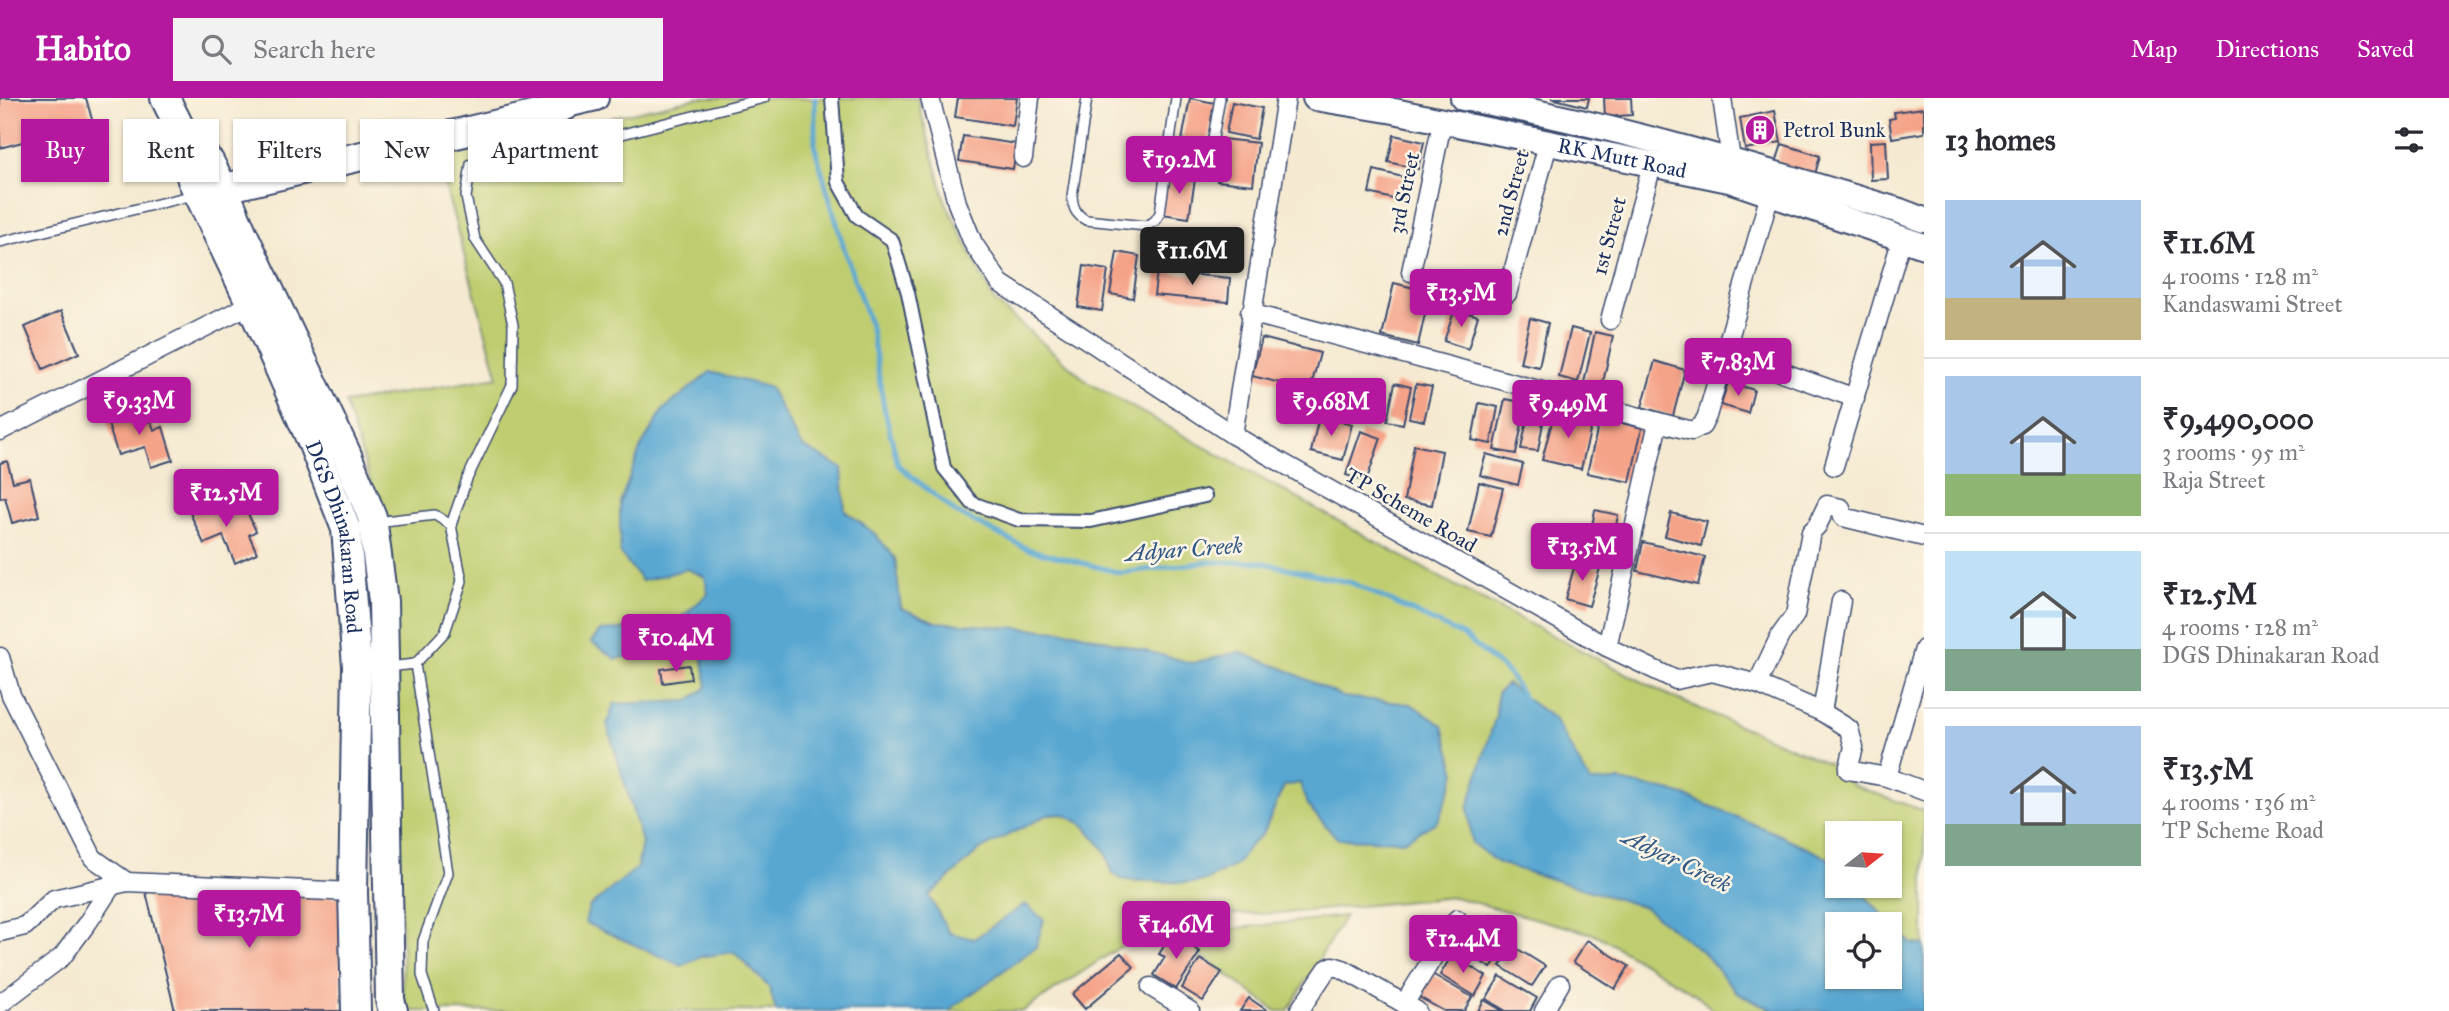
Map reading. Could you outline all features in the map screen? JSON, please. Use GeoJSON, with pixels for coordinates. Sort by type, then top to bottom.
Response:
{"type":"FeatureCollection","features":[{"type":"Feature","properties":{"kind":"main road"},"geometry":{"type":"LineString","coordinates":[[165,98],[191,152],[209,161],[211,191],[550,112],[569,102],[596,98]]}},
{"type":"Feature","properties":{"kind":"main road","name":"RK Mutt Road"},"geometry":{"type":"LineString","coordinates":[[1315,98],[1383,109],[1652,165],[1730,170],[1770,194],[1913,242]]}},
{"type":"Feature","properties":{"kind":"main road","name":"RK Mutt Road"},"geometry":{"type":"LineString","coordinates":[[1463,98],[1548,113],[1730,170],[1924,220]]}},
{"type":"Feature","properties":{"kind":"main road","name":"DGS Dhinakaran Road"},"geometry":{"type":"LineString","coordinates":[[211,191],[251,304],[312,442],[346,529],[356,666],[353,892],[356,1011]]}},
{"type":"Feature","properties":{"kind":"main road","name":"DGS Dhinakaran Road"},"geometry":{"type":"LineString","coordinates":[[211,191],[346,453],[372,517],[383,601],[390,1000],[393,1011]]}},
{"type":"Feature","properties":{"kind":"street"},"geometry":{"type":"LineString","coordinates":[[832,98],[838,183],[857,216],[892,240],[908,293],[944,468],[972,503],[1019,520],[1091,521],[1205,496]]}},
{"type":"Feature","properties":{"kind":"street","name":"TP Scheme Road"},"geometry":{"type":"LineString","coordinates":[[930,98],[957,203],[972,243],[1000,283],[1233,435],[1607,647],[1675,680],[1713,672],[1757,684],[1822,712],[1849,729],[1854,747],[1848,770],[1887,777]]}},
{"type":"Feature","properties":{"kind":"street"},"geometry":{"type":"LineString","coordinates":[[1023,158],[1030,98]]}},
{"type":"Feature","properties":{"kind":"street"},"geometry":{"type":"LineString","coordinates":[[1233,435],[1250,313],[1286,98]]}},
{"type":"Feature","properties":{"kind":"street"},"geometry":{"type":"LineString","coordinates":[[1722,98],[1730,170]]}},
{"type":"Feature","properties":{"kind":"street","name":"3rd Street"},"geometry":{"type":"LineString","coordinates":[[1411,272],[1442,123]]}},
{"type":"Feature","properties":{"kind":"street","name":"2nd Street"},"geometry":{"type":"LineString","coordinates":[[1507,294],[1548,145]]}},
{"type":"Feature","properties":{"kind":"street","name":"1st Street"},"geometry":{"type":"LineString","coordinates":[[1610,320],[1652,165]]}},
{"type":"Feature","properties":{"kind":"street"},"geometry":{"type":"LineString","coordinates":[[1250,313],[1692,431],[1699,429],[1707,416],[1770,194]]}},
{"type":"Feature","properties":{"kind":"street"},"geometry":{"type":"LineString","coordinates":[[1834,466],[1855,398],[1913,242]]}},
{"type":"Feature","properties":{"kind":"street"},"geometry":{"type":"LineString","coordinates":[[0,431],[251,304]]}},
{"type":"Feature","properties":{"kind":"street"},"geometry":{"type":"LineString","coordinates":[[1726,352],[1855,398]]}},
{"type":"Feature","properties":{"kind":"street"},"geometry":{"type":"LineString","coordinates":[[1607,647],[1658,423]]}},
{"type":"Feature","properties":{"kind":"street"},"geometry":{"type":"LineString","coordinates":[[1757,684],[1780,636],[1795,615],[1811,532],[1826,506],[1830,504],[1840,508],[1842,516],[1924,537]]}},
{"type":"Feature","properties":{"kind":"street"},"geometry":{"type":"LineString","coordinates":[[1822,712],[1841,601]]}},
{"type":"Feature","properties":{"kind":"street"},"geometry":{"type":"LineString","coordinates":[[1924,649],[1887,777],[1924,791]]}},
{"type":"Feature","properties":{"kind":"street"},"geometry":{"type":"LineString","coordinates":[[0,657],[11,695],[93,858],[119,883]]}},
{"type":"Feature","properties":{"kind":"street"},"geometry":{"type":"LineString","coordinates":[[0,932],[25,926],[54,899],[119,883],[353,892]]}},
{"type":"Feature","properties":{"kind":"street"},"geometry":{"type":"LineString","coordinates":[[0,1004],[62,957],[119,883]]}},
{"type":"Feature","properties":{"kind":"street"},"geometry":{"type":"LineString","coordinates":[[1299,1011],[1330,967],[1343,969],[1410,1007],[1457,919]]}},
{"type":"Feature","properties":{"kind":"street"},"geometry":{"type":"LineString","coordinates":[[1544,1011],[1560,984]]}},
{"type":"Feature","properties":{"kind":"street"},"geometry":{"type":"LineString","coordinates":[[1151,988],[1190,1011]]}},
{"type":"Feature","properties":{"kind":"lane"},"geometry":{"type":"LineString","coordinates":[[384,667],[415,664],[445,632],[462,580],[450,525],[467,479],[512,384],[513,326],[504,284],[475,239],[466,197],[471,164],[496,156],[579,145],[764,98]]}},
{"type":"Feature","properties":{"kind":"lane"},"geometry":{"type":"LineString","coordinates":[[1087,98],[1072,195],[1073,207],[1078,215],[1086,220],[1146,226],[1160,214],[1175,98]]}},
{"type":"Feature","properties":{"kind":"lane"},"geometry":{"type":"LineString","coordinates":[[1181,98],[1171,154],[1172,166],[1200,174],[1208,170],[1220,98]]}},
{"type":"Feature","properties":{"kind":"lane"},"geometry":{"type":"LineString","coordinates":[[0,242],[211,191]]}},
{"type":"Feature","properties":{"kind":"lane"},"geometry":{"type":"LineString","coordinates":[[372,517],[384,521],[435,515],[450,525]]}},
{"type":"Feature","properties":{"kind":"lane"},"geometry":{"type":"LineString","coordinates":[[415,664],[448,873],[423,942],[422,975],[435,1011]]}},
{"type":"Feature","properties":{"kind":"green space"},"geometry":{"type":"Polygon","coordinates":[[[697,98],[917,98],[946,203],[994,301],[1089,383],[1454,585],[1672,697],[1835,766],[1852,785],[1924,811],[1924,1011],[1714,1011],[1695,994],[1597,935],[1454,897],[1285,913],[1167,916],[1023,1011],[407,1011],[403,991],[390,541],[345,403],[498,377],[444,182],[454,182],[454,153],[468,150],[468,182],[623,182],[623,119],[604,119],[697,98]]]}},
{"type":"Feature","properties":{"kind":"green space"},"geometry":{"type":"Polygon","coordinates":[[[1345,916],[1288,1011],[1276,1011],[1199,954],[1212,931],[1345,916]]]}},
{"type":"Feature","properties":{"kind":"water"},"geometry":{"type":"Polygon","coordinates":[[[710,372],[769,387],[801,445],[842,468],[845,511],[875,534],[895,558],[901,608],[936,622],[1074,632],[1192,663],[1239,652],[1287,670],[1343,697],[1411,704],[1443,726],[1456,773],[1438,821],[1403,841],[1338,839],[1307,805],[1300,783],[1284,786],[1263,834],[1251,844],[1236,865],[1207,880],[1194,883],[1124,880],[1113,874],[1104,849],[1084,825],[1064,814],[1047,815],[981,849],[929,896],[949,933],[974,939],[1025,904],[1044,920],[1036,947],[948,1011],[776,1011],[769,987],[734,952],[700,957],[682,966],[585,923],[589,907],[637,868],[642,842],[607,724],[614,704],[688,701],[707,687],[702,654],[675,648],[616,659],[591,642],[600,631],[673,625],[708,594],[705,577],[687,569],[642,581],[620,553],[620,502],[641,447],[663,410],[710,372]]]}},
{"type":"Feature","properties":{"kind":"water"},"geometry":{"type":"Polygon","coordinates":[[[1507,684],[1554,719],[1590,782],[1620,781],[1678,793],[1825,857],[1825,898],[1867,898],[1881,912],[1825,912],[1825,989],[1902,989],[1902,934],[1912,944],[1924,945],[1924,1011],[1775,1011],[1737,993],[1704,953],[1644,907],[1498,863],[1472,843],[1468,808],[1496,715],[1497,693],[1507,684]]]}},
{"type":"Feature","properties":{"kind":"building"},"geometry":{"type":"Polygon","coordinates":[[[0,98],[86,98],[92,119],[21,119],[21,142],[0,148],[0,98]]]}},
{"type":"Feature","properties":{"kind":"building"},"geometry":{"type":"Polygon","coordinates":[[[958,98],[1017,98],[1013,126],[955,117],[958,98]]]}},
{"type":"Feature","properties":{"kind":"building"},"geometry":{"type":"Polygon","coordinates":[[[1190,98],[1215,103],[1202,172],[1177,167],[1190,98]]]}},
{"type":"Feature","properties":{"kind":"building"},"geometry":{"type":"Polygon","coordinates":[[[1551,98],[1589,98],[1587,107],[1551,98]]]}},
{"type":"Feature","properties":{"kind":"building"},"geometry":{"type":"Polygon","coordinates":[[[1604,98],[1631,98],[1632,115],[1605,117],[1604,98]]]}},
{"type":"Feature","properties":{"kind":"building"},"geometry":{"type":"Polygon","coordinates":[[[1232,102],[1262,108],[1256,139],[1226,133],[1232,102]]]}},
{"type":"Feature","properties":{"kind":"building"},"geometry":{"type":"Polygon","coordinates":[[[1924,108],[1924,133],[1892,138],[1889,119],[1895,118],[1894,112],[1924,108]]]}},
{"type":"Feature","properties":{"kind":"building","name":"Petrol Bunk"},"geometry":{"type":"Polygon","coordinates":[[[1775,111],[1781,142],[1745,149],[1740,118],[1775,111]]]}},
{"type":"Feature","properties":{"kind":"building"},"geometry":{"type":"Polygon","coordinates":[[[1394,135],[1424,142],[1418,169],[1388,162],[1394,135]]]}},
{"type":"Feature","properties":{"kind":"building"},"geometry":{"type":"Polygon","coordinates":[[[963,136],[1017,144],[1013,169],[959,161],[963,136]]]}},
{"type":"Feature","properties":{"kind":"building"},"geometry":{"type":"Polygon","coordinates":[[[1222,139],[1258,143],[1253,185],[1217,181],[1222,139]]]}},
{"type":"Feature","properties":{"kind":"building"},"geometry":{"type":"Polygon","coordinates":[[[1886,141],[1888,179],[1871,180],[1870,142],[1886,141]]]}},
{"type":"Feature","properties":{"kind":"building"},"geometry":{"type":"Polygon","coordinates":[[[1782,144],[1820,156],[1814,178],[1775,166],[1782,144]]]}},
{"type":"Feature","properties":{"kind":"building"},"geometry":{"type":"Polygon","coordinates":[[[1374,170],[1411,179],[1405,202],[1369,193],[1374,170]]]}},
{"type":"Feature","properties":{"kind":"building"},"geometry":{"type":"Polygon","coordinates":[[[1168,175],[1195,179],[1189,218],[1162,214],[1168,175]]]}},
{"type":"Feature","properties":{"kind":"building"},"geometry":{"type":"Polygon","coordinates":[[[1117,252],[1139,256],[1133,298],[1110,294],[1117,252]]]}},
{"type":"Feature","properties":{"kind":"building"},"geometry":{"type":"Polygon","coordinates":[[[1084,266],[1108,270],[1102,311],[1078,307],[1084,266]]]}},
{"type":"Feature","properties":{"kind":"building"},"geometry":{"type":"Polygon","coordinates":[[[1157,271],[1230,278],[1228,302],[1154,295],[1157,271]]]}},
{"type":"Feature","properties":{"kind":"building"},"geometry":{"type":"Polygon","coordinates":[[[1394,283],[1430,292],[1418,345],[1382,336],[1394,283]]]}},
{"type":"Feature","properties":{"kind":"building"},"geometry":{"type":"Polygon","coordinates":[[[1455,309],[1478,316],[1468,349],[1444,341],[1455,309]]]}},
{"type":"Feature","properties":{"kind":"building"},"geometry":{"type":"Polygon","coordinates":[[[61,311],[79,353],[43,369],[25,327],[61,311]]]}},
{"type":"Feature","properties":{"kind":"building"},"geometry":{"type":"Polygon","coordinates":[[[1530,318],[1548,323],[1539,367],[1520,363],[1530,318]]]}},
{"type":"Feature","properties":{"kind":"building"},"geometry":{"type":"Polygon","coordinates":[[[1571,328],[1590,333],[1578,382],[1559,377],[1571,328]]]}},
{"type":"Feature","properties":{"kind":"building"},"geometry":{"type":"Polygon","coordinates":[[[1595,332],[1613,336],[1602,387],[1584,383],[1595,332]]]}},
{"type":"Feature","properties":{"kind":"building"},"geometry":{"type":"Polygon","coordinates":[[[1262,338],[1320,353],[1310,390],[1252,376],[1262,338]]]}},
{"type":"Feature","properties":{"kind":"building"},"geometry":{"type":"Polygon","coordinates":[[[1655,361],[1685,370],[1673,416],[1642,407],[1655,361]]]}},
{"type":"Feature","properties":{"kind":"building"},"geometry":{"type":"Polygon","coordinates":[[[1728,382],[1754,390],[1748,413],[1721,405],[1728,382]]]}},
{"type":"Feature","properties":{"kind":"building"},"geometry":{"type":"Polygon","coordinates":[[[1395,383],[1411,387],[1403,424],[1387,421],[1395,383]]]}},
{"type":"Feature","properties":{"kind":"building"},"geometry":{"type":"Polygon","coordinates":[[[1416,384],[1432,387],[1424,421],[1409,418],[1416,384]]]}},
{"type":"Feature","properties":{"kind":"building"},"geometry":{"type":"Polygon","coordinates":[[[1505,399],[1526,403],[1516,454],[1494,450],[1505,399]]]}},
{"type":"Feature","properties":{"kind":"building"},"geometry":{"type":"Polygon","coordinates":[[[1479,403],[1498,407],[1491,444],[1472,440],[1479,403]]]}},
{"type":"Feature","properties":{"kind":"building"},"geometry":{"type":"Polygon","coordinates":[[[139,407],[144,423],[151,421],[154,430],[163,427],[173,460],[151,467],[145,447],[118,455],[106,418],[139,407]]]}},
{"type":"Feature","properties":{"kind":"building"},"geometry":{"type":"Polygon","coordinates":[[[1555,410],[1593,419],[1581,469],[1542,460],[1555,410]]]}},
{"type":"Feature","properties":{"kind":"building"},"geometry":{"type":"Polygon","coordinates":[[[1528,414],[1544,417],[1538,451],[1521,449],[1528,414]]]}},
{"type":"Feature","properties":{"kind":"building"},"geometry":{"type":"Polygon","coordinates":[[[1319,416],[1352,424],[1343,460],[1311,452],[1319,416]]]}},
{"type":"Feature","properties":{"kind":"building"},"geometry":{"type":"Polygon","coordinates":[[[1600,418],[1642,428],[1630,482],[1587,473],[1600,418]]]}},
{"type":"Feature","properties":{"kind":"building"},"geometry":{"type":"Polygon","coordinates":[[[1361,431],[1381,438],[1366,482],[1346,475],[1361,431]]]}},
{"type":"Feature","properties":{"kind":"building"},"geometry":{"type":"Polygon","coordinates":[[[1414,445],[1442,451],[1432,505],[1404,500],[1414,445]]]}},
{"type":"Feature","properties":{"kind":"building"},"geometry":{"type":"Polygon","coordinates":[[[1486,454],[1523,464],[1518,485],[1480,475],[1486,454]]]}},
{"type":"Feature","properties":{"kind":"building"},"geometry":{"type":"Polygon","coordinates":[[[7,461],[13,482],[30,478],[39,516],[12,523],[5,497],[0,498],[0,463],[7,461]]]}},
{"type":"Feature","properties":{"kind":"building"},"geometry":{"type":"Polygon","coordinates":[[[1479,482],[1503,488],[1491,537],[1468,532],[1479,482]]]}},
{"type":"Feature","properties":{"kind":"building"},"geometry":{"type":"Polygon","coordinates":[[[219,500],[226,515],[245,507],[256,531],[249,535],[257,553],[235,563],[223,536],[204,544],[190,513],[219,500]]]}},
{"type":"Feature","properties":{"kind":"building"},"geometry":{"type":"Polygon","coordinates":[[[1595,510],[1618,515],[1611,552],[1588,547],[1595,510]]]}},
{"type":"Feature","properties":{"kind":"building"},"geometry":{"type":"Polygon","coordinates":[[[1671,513],[1707,522],[1701,546],[1665,536],[1671,513]]]}},
{"type":"Feature","properties":{"kind":"building"},"geometry":{"type":"Polygon","coordinates":[[[1643,542],[1705,557],[1698,585],[1637,571],[1643,542]]]}},
{"type":"Feature","properties":{"kind":"building"},"geometry":{"type":"Polygon","coordinates":[[[1576,561],[1600,568],[1589,606],[1565,599],[1576,561]]]}},
{"type":"Feature","properties":{"kind":"building"},"geometry":{"type":"Polygon","coordinates":[[[689,665],[691,679],[663,683],[661,669],[689,665]]]}},
{"type":"Feature","properties":{"kind":"building"},"geometry":{"type":"Polygon","coordinates":[[[145,888],[339,897],[342,1011],[175,1011],[145,888]]]}},
{"type":"Feature","properties":{"kind":"building"},"geometry":{"type":"Polygon","coordinates":[[[1491,915],[1514,930],[1491,968],[1451,943],[1464,921],[1481,932],[1491,915]]]}},
{"type":"Feature","properties":{"kind":"building"},"geometry":{"type":"Polygon","coordinates":[[[1172,934],[1200,952],[1176,989],[1154,975],[1165,957],[1159,954],[1172,934]]]}},
{"type":"Feature","properties":{"kind":"building"},"geometry":{"type":"Polygon","coordinates":[[[1587,940],[1629,966],[1615,989],[1573,962],[1587,940]]]}},
{"type":"Feature","properties":{"kind":"building"},"geometry":{"type":"Polygon","coordinates":[[[1513,946],[1545,966],[1532,986],[1500,966],[1513,946]]]}},
{"type":"Feature","properties":{"kind":"building"},"geometry":{"type":"Polygon","coordinates":[[[1121,953],[1134,967],[1085,1009],[1072,994],[1121,953]]]}},
{"type":"Feature","properties":{"kind":"building"},"geometry":{"type":"Polygon","coordinates":[[[1452,955],[1486,976],[1475,996],[1440,975],[1452,955]]]}},
{"type":"Feature","properties":{"kind":"building"},"geometry":{"type":"Polygon","coordinates":[[[1200,959],[1222,972],[1203,1001],[1182,988],[1200,959]]]}},
{"type":"Feature","properties":{"kind":"building"},"geometry":{"type":"Polygon","coordinates":[[[1432,974],[1472,997],[1464,1011],[1444,1011],[1419,997],[1432,974]]]}},
{"type":"Feature","properties":{"kind":"building"},"geometry":{"type":"Polygon","coordinates":[[[1500,976],[1537,998],[1530,1011],[1506,1011],[1486,999],[1500,976]]]}},
{"type":"Feature","properties":{"kind":"building"},"geometry":{"type":"Polygon","coordinates":[[[1249,998],[1268,1011],[1240,1011],[1249,998]]]}},
{"type":"Feature","properties":{"kind":"building"},"geometry":{"type":"Polygon","coordinates":[[[1484,1000],[1503,1011],[1478,1011],[1484,1000]]]}},
{"type":"Feature","properties":{"kind":"waterway","name":"Adyar Creek"},"geometry":{"type":"LineString","coordinates":[[815,98],[815,148],[846,255],[871,328],[884,407],[898,465],[955,512],[1028,549],[1121,573],[1207,562],[1260,562],[1352,583],[1464,636],[1508,673],[1525,700]]}},
{"type":"Feature","properties":{"kind":"place","name":"Petrol Bunk"},"geometry":{"type":"Point","coordinates":[1760,130]}}]}
